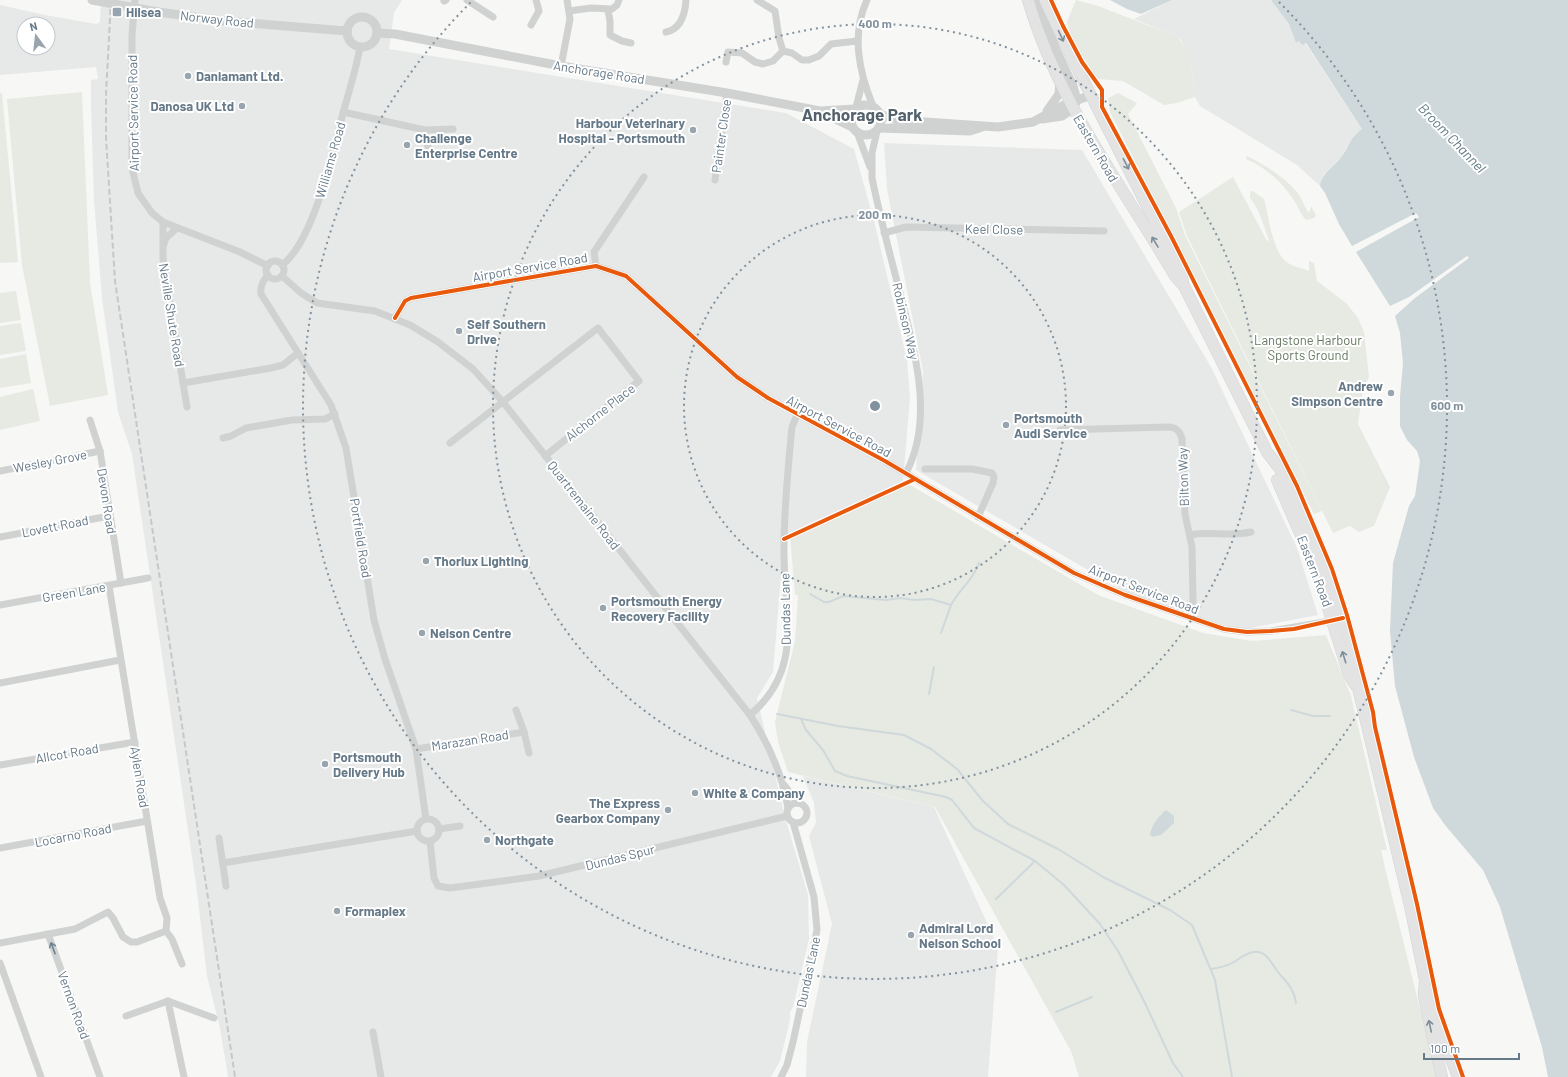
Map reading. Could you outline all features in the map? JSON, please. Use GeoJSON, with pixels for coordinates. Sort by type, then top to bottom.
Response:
{"type":"FeatureCollection","features":[{"type":"Feature","properties":{"kind":"main road","name":"Eastern Road"},"geometry":{"type":"LineString","coordinates":[[1028,0],[1042,39],[1060,81],[1074,104],[1105,166],[1143,223],[1174,276],[1184,286]]}},
{"type":"Feature","properties":{"kind":"main road","name":"Eastern Road"},"geometry":{"type":"LineString","coordinates":[[1045,0],[1181,273],[1184,286],[1268,452],[1280,469],[1306,522],[1327,572],[1338,619],[1357,672],[1359,692],[1405,882],[1425,980],[1431,994],[1439,1028],[1458,1077]]}},
{"type":"Feature","properties":{"kind":"main road","name":"Eastern Road"},"geometry":{"type":"LineString","coordinates":[[1425,980],[1424,995],[1442,1077]]}},
{"type":"Feature","properties":{"kind":"street","name":"Norway Road"},"geometry":{"type":"LineString","coordinates":[[88,0],[158,12],[224,20],[347,31]]}},
{"type":"Feature","properties":{"kind":"street","name":"Airport Service Road"},"geometry":{"type":"LineString","coordinates":[[135,0],[132,35],[132,168],[138,193],[152,213],[163,222],[240,252],[268,266]]}},
{"type":"Feature","properties":{"kind":"street"},"geometry":{"type":"LineString","coordinates":[[467,0],[493,17]]}},
{"type":"Feature","properties":{"kind":"street"},"geometry":{"type":"LineString","coordinates":[[531,25],[538,14],[536,0]]}},
{"type":"Feature","properties":{"kind":"street"},"geometry":{"type":"LineString","coordinates":[[561,66],[568,26],[569,11],[567,0]]}},
{"type":"Feature","properties":{"kind":"street"},"geometry":{"type":"LineString","coordinates":[[569,11],[591,8],[608,10],[615,7],[619,0]]}},
{"type":"Feature","properties":{"kind":"street"},"geometry":{"type":"LineString","coordinates":[[666,32],[676,28],[682,20],[686,0]]}},
{"type":"Feature","properties":{"kind":"street"},"geometry":{"type":"LineString","coordinates":[[757,0],[759,3],[775,11],[779,38],[783,51]]}},
{"type":"Feature","properties":{"kind":"street"},"geometry":{"type":"LineString","coordinates":[[867,0],[859,23],[857,41],[863,80],[873,106],[880,114],[901,120],[970,124],[982,127]]}},
{"type":"Feature","properties":{"kind":"street"},"geometry":{"type":"LineString","coordinates":[[1037,0],[1057,52],[1073,86],[1074,104]]}},
{"type":"Feature","properties":{"kind":"street"},"geometry":{"type":"LineString","coordinates":[[608,10],[610,35],[622,41],[632,43]]}},
{"type":"Feature","properties":{"kind":"street"},"geometry":{"type":"LineString","coordinates":[[364,18],[375,24],[377,33],[376,38],[370,45],[360,47],[356,46],[349,40],[347,31],[351,22],[355,19],[364,18]]}},
{"type":"Feature","properties":{"kind":"street","name":"Anchorage Road"},"geometry":{"type":"LineString","coordinates":[[377,33],[395,34],[561,66],[728,93],[820,111],[855,108]]}},
{"type":"Feature","properties":{"kind":"street"},"geometry":{"type":"LineString","coordinates":[[720,50],[742,53],[755,62],[763,64],[770,63],[783,51],[792,52],[802,60],[809,60],[819,56],[831,44],[857,41]]}},
{"type":"Feature","properties":{"kind":"street","name":"Williams Road"},"geometry":{"type":"LineString","coordinates":[[282,265],[301,239],[320,195],[356,69],[360,47]]}},
{"type":"Feature","properties":{"kind":"street"},"geometry":{"type":"LineString","coordinates":[[726,62],[728,52]]}},
{"type":"Feature","properties":{"kind":"street"},"geometry":{"type":"LineString","coordinates":[[863,80],[851,118],[854,130],[867,134],[878,130],[970,131],[982,127],[1021,124],[1039,119],[1059,117],[1074,104],[1091,95]]}},
{"type":"Feature","properties":{"kind":"street"},"geometry":{"type":"LineString","coordinates":[[1039,119],[1056,99],[1061,89],[1060,81]]}},
{"type":"Feature","properties":{"kind":"street","name":"Painter Close"},"geometry":{"type":"LineString","coordinates":[[715,180],[728,93]]}},
{"type":"Feature","properties":{"kind":"street"},"geometry":{"type":"LineString","coordinates":[[855,108],[863,104],[873,106]]}},
{"type":"Feature","properties":{"kind":"street","name":"Anchorage Road"},"geometry":{"type":"LineString","coordinates":[[820,111],[854,130]]}},
{"type":"Feature","properties":{"kind":"street"},"geometry":{"type":"LineString","coordinates":[[343,112],[425,130],[453,129]]}},
{"type":"Feature","properties":{"kind":"street"},"geometry":{"type":"LineString","coordinates":[[878,130],[881,122],[880,114]]}},
{"type":"Feature","properties":{"kind":"street"},"geometry":{"type":"LineString","coordinates":[[425,130],[430,152]]}},
{"type":"Feature","properties":{"kind":"street","name":"Robinson Way"},"geometry":{"type":"LineString","coordinates":[[854,130],[871,169],[884,233],[910,333],[919,384],[916,449],[906,474]]}},
{"type":"Feature","properties":{"kind":"street","name":"Robinson Way"},"geometry":{"type":"LineString","coordinates":[[871,169],[872,153],[878,130]]}},
{"type":"Feature","properties":{"kind":"street"},"geometry":{"type":"LineString","coordinates":[[596,266],[594,252],[644,177]]}},
{"type":"Feature","properties":{"kind":"street","name":"Neville Shute Road"},"geometry":{"type":"LineString","coordinates":[[163,222],[163,259],[187,407]]}},
{"type":"Feature","properties":{"kind":"street","name":"Keel Close"},"geometry":{"type":"LineString","coordinates":[[884,233],[906,227],[1104,231]]}},
{"type":"Feature","properties":{"kind":"street","name":"Neville Shute Road"},"geometry":{"type":"LineString","coordinates":[[163,246],[166,238],[177,228]]}},
{"type":"Feature","properties":{"kind":"street"},"geometry":{"type":"LineString","coordinates":[[273,262],[282,265],[284,269],[282,276],[275,279],[268,275],[268,266],[273,262]]}},
{"type":"Feature","properties":{"kind":"street","name":"Airport Service Road"},"geometry":{"type":"LineString","coordinates":[[395,318],[405,301],[411,298],[596,266],[626,276],[737,377],[768,398],[906,474],[978,517],[1093,582],[1224,629],[1247,632],[1283,630],[1338,619]]}},
{"type":"Feature","properties":{"kind":"street","name":"Portfield Road"},"geometry":{"type":"LineString","coordinates":[[268,275],[263,280],[260,289],[261,294],[335,414],[346,448],[374,620],[384,659],[416,749],[426,819]]}},
{"type":"Feature","properties":{"kind":"street"},"geometry":{"type":"LineString","coordinates":[[282,276],[301,293],[317,302],[375,311],[395,318]]}},
{"type":"Feature","properties":{"kind":"street","name":"Quartremaine Road"},"geometry":{"type":"LineString","coordinates":[[395,318],[438,342],[473,368],[503,402],[750,715]]}},
{"type":"Feature","properties":{"kind":"street","name":"Alchorne Place"},"geometry":{"type":"LineString","coordinates":[[503,402],[598,328],[639,381],[545,456]]}},
{"type":"Feature","properties":{"kind":"street","name":"Neville Shute Road"},"geometry":{"type":"LineString","coordinates":[[183,384],[283,365],[298,353]]}},
{"type":"Feature","properties":{"kind":"street"},"geometry":{"type":"LineString","coordinates":[[450,444],[503,402]]}},
{"type":"Feature","properties":{"kind":"street"},"geometry":{"type":"LineString","coordinates":[[223,438],[231,436],[246,428],[292,420],[325,419],[335,414]]}},
{"type":"Feature","properties":{"kind":"street","name":"Dundas Lane"},"geometry":{"type":"LineString","coordinates":[[787,816],[788,808],[784,784],[768,744],[750,715],[771,694],[780,677],[785,660],[788,626],[784,539],[792,427],[797,415]]}},
{"type":"Feature","properties":{"kind":"street","name":"Devon Road"},"geometry":{"type":"LineString","coordinates":[[90,420],[100,452],[109,516],[121,583]]}},
{"type":"Feature","properties":{"kind":"street","name":"Bilton Way"},"geometry":{"type":"LineString","coordinates":[[1060,430],[1168,427],[1177,429],[1182,439],[1185,514],[1190,535],[1193,591],[1191,618]]}},
{"type":"Feature","properties":{"kind":"street","name":"Wesley Grove"},"geometry":{"type":"LineString","coordinates":[[0,470],[100,452]]}},
{"type":"Feature","properties":{"kind":"street"},"geometry":{"type":"LineString","coordinates":[[926,469],[972,469],[992,473],[994,478],[993,483],[978,517]]}},
{"type":"Feature","properties":{"kind":"street","name":"Lovett Road"},"geometry":{"type":"LineString","coordinates":[[0,537],[109,516]]}},
{"type":"Feature","properties":{"kind":"street"},"geometry":{"type":"LineString","coordinates":[[1190,535],[1202,533],[1232,536],[1251,532]]}},
{"type":"Feature","properties":{"kind":"street","name":"Green Lane"},"geometry":{"type":"LineString","coordinates":[[0,605],[148,578]]}},
{"type":"Feature","properties":{"kind":"street","name":"Aylen Road"},"geometry":{"type":"LineString","coordinates":[[109,586],[160,898],[167,918],[166,931],[172,939],[182,964]]}},
{"type":"Feature","properties":{"kind":"street"},"geometry":{"type":"LineString","coordinates":[[0,683],[120,660]]}},
{"type":"Feature","properties":{"kind":"street","name":"Marazan Road"},"geometry":{"type":"LineString","coordinates":[[516,710],[524,732],[529,753]]}},
{"type":"Feature","properties":{"kind":"street","name":"Marazan Road"},"geometry":{"type":"LineString","coordinates":[[416,749],[524,732]]}},
{"type":"Feature","properties":{"kind":"street","name":"Allcot Road"},"geometry":{"type":"LineString","coordinates":[[0,765],[135,742]]}},
{"type":"Feature","properties":{"kind":"street","name":"Dundas Lane"},"geometry":{"type":"LineString","coordinates":[[781,1077],[790,1054],[817,937],[816,908],[799,842],[797,822],[806,818],[807,812],[804,806],[798,803],[784,784]]}},
{"type":"Feature","properties":{"kind":"street"},"geometry":{"type":"LineString","coordinates":[[788,808],[792,804],[798,803]]}},
{"type":"Feature","properties":{"kind":"street"},"geometry":{"type":"LineString","coordinates":[[787,816],[797,822]]}},
{"type":"Feature","properties":{"kind":"street","name":"Dundas Spur"},"geometry":{"type":"LineString","coordinates":[[430,841],[434,878],[438,886],[450,888],[539,876],[787,816]]}},
{"type":"Feature","properties":{"kind":"street"},"geometry":{"type":"LineString","coordinates":[[426,819],[434,821],[439,829],[437,836],[430,841],[422,840],[417,831],[418,824],[426,819]]}},
{"type":"Feature","properties":{"kind":"street","name":"Locarno Road"},"geometry":{"type":"LineString","coordinates":[[0,848],[147,821]]}},
{"type":"Feature","properties":{"kind":"street"},"geometry":{"type":"LineString","coordinates":[[439,829],[460,826]]}},
{"type":"Feature","properties":{"kind":"street"},"geometry":{"type":"LineString","coordinates":[[223,863],[417,831]]}},
{"type":"Feature","properties":{"kind":"street"},"geometry":{"type":"LineString","coordinates":[[219,838],[226,886]]}},
{"type":"Feature","properties":{"kind":"street"},"geometry":{"type":"LineString","coordinates":[[0,943],[80,927],[108,912],[113,918],[123,937],[131,942],[137,942],[166,931]]}},
{"type":"Feature","properties":{"kind":"street","name":"Vernon Road"},"geometry":{"type":"LineString","coordinates":[[48,934],[100,1077]]}},
{"type":"Feature","properties":{"kind":"street"},"geometry":{"type":"LineString","coordinates":[[0,963],[41,1077]]}},
{"type":"Feature","properties":{"kind":"street"},"geometry":{"type":"LineString","coordinates":[[126,1016],[168,1001],[214,1018]]}},
{"type":"Feature","properties":{"kind":"street"},"geometry":{"type":"LineString","coordinates":[[168,1001],[184,1077]]}},
{"type":"Feature","properties":{"kind":"street"},"geometry":{"type":"LineString","coordinates":[[1439,1028],[1442,1048],[1452,1077]]}},
{"type":"Feature","properties":{"kind":"street"},"geometry":{"type":"LineString","coordinates":[[373,1032],[381,1077]]}},
{"type":"Feature","properties":{"kind":"shaded area"},"geometry":{"type":"Polygon","coordinates":[[[101,0],[402,0],[394,13],[389,49],[786,113],[854,149],[875,225],[907,360],[910,398],[903,481],[789,533],[784,539],[773,672],[757,698],[785,817],[808,895],[809,939],[793,1007],[790,1012],[790,1020],[780,1061],[771,1077],[228,1077],[220,1028],[207,976],[196,884],[132,454],[118,412],[102,298],[94,200],[91,106],[91,80],[98,79],[96,67],[0,75],[0,5],[51,16],[16,16],[16,56],[56,56],[56,17],[96,24],[100,22],[101,0]]]}},
{"type":"Feature","properties":{"kind":"shaded area"},"geometry":{"type":"Polygon","coordinates":[[[1172,0],[1271,0],[1289,24],[1296,43],[1299,41],[1305,43],[1362,129],[1353,136],[1342,156],[1324,174],[1320,186],[1297,165],[1200,106],[1195,97],[1190,59],[1181,40],[1178,37],[1134,19],[1172,0]]]}},
{"type":"Feature","properties":{"kind":"shaded area"},"geometry":{"type":"Polygon","coordinates":[[[884,143],[1082,150],[1211,367],[1297,548],[1318,615],[1240,630],[1131,595],[916,470],[923,371],[887,189],[884,143]]]}},
{"type":"Feature","properties":{"kind":"shaded area","name":"Admiral Lord Nelson School"},"geometry":{"type":"Polygon","coordinates":[[[803,776],[934,807],[998,947],[988,1077],[806,1077],[807,1042],[832,924],[809,836],[816,823],[814,803],[803,776]]]}},
{"type":"Feature","properties":{"kind":"green space"},"geometry":{"type":"Polygon","coordinates":[[[1076,0],[1098,6],[1178,37],[1186,49],[1190,59],[1195,97],[1177,103],[1164,105],[1123,81],[1097,79],[1071,38],[1067,22],[1076,0]]]}},
{"type":"Feature","properties":{"kind":"green space"},"geometry":{"type":"Polygon","coordinates":[[[82,92],[90,283],[108,395],[50,406],[22,265],[7,99],[82,92]]]}},
{"type":"Feature","properties":{"kind":"green space"},"geometry":{"type":"Polygon","coordinates":[[[0,93],[2,93],[18,262],[0,263],[0,93]]]}},
{"type":"Feature","properties":{"kind":"green space"},"geometry":{"type":"Polygon","coordinates":[[[1118,93],[1137,103],[1128,114],[1176,208],[1185,235],[1322,511],[1314,514],[1110,112],[1108,98],[1118,93]]]}},
{"type":"Feature","properties":{"kind":"green space"},"geometry":{"type":"Polygon","coordinates":[[[1247,156],[1273,171],[1285,180],[1300,196],[1309,213],[1311,206],[1316,215],[1314,218],[1306,220],[1295,201],[1284,187],[1260,166],[1246,159],[1247,156]]]}},
{"type":"Feature","properties":{"kind":"green space","name":"Langstone Harbour Sports Ground"},"geometry":{"type":"Polygon","coordinates":[[[1233,177],[1267,241],[1269,240],[1261,218],[1250,198],[1250,192],[1253,191],[1264,199],[1272,234],[1278,251],[1283,258],[1290,264],[1309,271],[1309,261],[1314,263],[1317,281],[1346,303],[1358,318],[1364,332],[1369,377],[1363,389],[1358,424],[1390,487],[1374,526],[1359,532],[1350,526],[1333,533],[1187,236],[1179,212],[1233,177]]]}},
{"type":"Feature","properties":{"kind":"green space"},"geometry":{"type":"Polygon","coordinates":[[[16,291],[21,320],[0,323],[0,293],[16,291]]]}},
{"type":"Feature","properties":{"kind":"green space"},"geometry":{"type":"Polygon","coordinates":[[[21,323],[26,351],[0,355],[0,326],[21,323]]]}},
{"type":"Feature","properties":{"kind":"green space"},"geometry":{"type":"Polygon","coordinates":[[[26,354],[31,383],[0,388],[0,359],[26,354]]]}},
{"type":"Feature","properties":{"kind":"green space"},"geometry":{"type":"Polygon","coordinates":[[[33,389],[40,421],[0,430],[0,397],[33,389]]]}},
{"type":"Feature","properties":{"kind":"green space"},"geometry":{"type":"Polygon","coordinates":[[[905,482],[1098,595],[1203,633],[1252,641],[1326,635],[1351,696],[1387,850],[1381,850],[1385,868],[1437,1077],[1079,1077],[1071,1051],[935,807],[788,772],[778,742],[775,722],[795,641],[798,595],[795,595],[790,535],[905,482]]]}},
{"type":"Feature","properties":{"kind":"water"},"geometry":{"type":"Polygon","coordinates":[[[1110,0],[1172,0],[1141,14],[1127,9],[1110,0]]]}},
{"type":"Feature","properties":{"kind":"water","name":"Broom Channel"},"geometry":{"type":"Polygon","coordinates":[[[1271,0],[1568,0],[1568,1077],[1548,1077],[1542,1047],[1500,907],[1483,870],[1445,825],[1433,808],[1414,757],[1395,686],[1390,631],[1393,563],[1409,506],[1415,496],[1420,461],[1417,451],[1407,440],[1400,426],[1400,397],[1403,363],[1400,333],[1395,316],[1415,298],[1469,258],[1467,256],[1409,297],[1390,306],[1356,252],[1419,217],[1416,213],[1352,246],[1320,186],[1323,177],[1339,160],[1354,136],[1362,129],[1306,43],[1302,45],[1299,41],[1296,43],[1289,24],[1271,0]]]}},
{"type":"Feature","properties":{"kind":"water"},"geometry":{"type":"Polygon","coordinates":[[[1166,810],[1174,816],[1174,823],[1161,835],[1152,837],[1150,834],[1152,827],[1166,810]]]}},
{"type":"Feature","properties":{"kind":"waterway"},"geometry":{"type":"LineString","coordinates":[[810,594],[824,602],[829,602],[843,596],[886,600],[901,598],[914,600],[931,599],[951,605],[973,575],[979,563]]}},
{"type":"Feature","properties":{"kind":"waterway"},"geometry":{"type":"LineString","coordinates":[[941,633],[951,605]]}},
{"type":"Feature","properties":{"kind":"waterway"},"geometry":{"type":"LineString","coordinates":[[929,694],[934,667]]}},
{"type":"Feature","properties":{"kind":"waterway"},"geometry":{"type":"LineString","coordinates":[[1291,710],[1313,716],[1330,716]]}},
{"type":"Feature","properties":{"kind":"waterway"},"geometry":{"type":"LineString","coordinates":[[777,714],[838,726],[904,735],[931,749],[957,769],[983,801],[1008,824],[1058,849],[1103,877],[1170,910],[1192,925],[1215,980],[1232,1077]]}},
{"type":"Feature","properties":{"kind":"waterway"},"geometry":{"type":"LineString","coordinates":[[801,719],[806,730],[823,750],[835,771],[847,776],[946,797],[952,800],[974,828],[1035,861],[1064,885],[1100,924],[1118,951],[1144,1001],[1173,1063],[1183,1077]]}},
{"type":"Feature","properties":{"kind":"waterway"},"geometry":{"type":"LineString","coordinates":[[996,899],[1035,861]]}},
{"type":"Feature","properties":{"kind":"waterway"},"geometry":{"type":"LineString","coordinates":[[1211,969],[1219,968],[1232,963],[1252,952],[1261,953],[1269,959],[1290,986],[1294,993],[1296,1003]]}},
{"type":"Feature","properties":{"kind":"waterway"},"geometry":{"type":"LineString","coordinates":[[1056,1012],[1092,997]]}},
{"type":"Feature","properties":{"kind":"railway"},"geometry":{"type":"LineString","coordinates":[[111,0],[106,94],[106,138],[115,281],[235,1077]]}},
{"type":"Feature","properties":{"kind":"cycle path"},"geometry":{"type":"LineString","coordinates":[[1051,0],[1082,62],[1102,90],[1102,107],[1172,238],[1297,486],[1332,569],[1347,615],[1373,712],[1375,727],[1417,904],[1439,1009],[1463,1077]]}},
{"type":"Feature","properties":{"kind":"cycle path"},"geometry":{"type":"LineString","coordinates":[[395,318],[405,301],[411,298],[596,266],[626,276],[737,377],[768,398],[885,461],[1074,573],[1125,595],[1224,629],[1247,632],[1294,629],[1343,618]]}},
{"type":"Feature","properties":{"kind":"cycle path"},"geometry":{"type":"LineString","coordinates":[[784,539],[915,479]]}},
{"type":"Feature","properties":{"kind":"place","name":"Hilsea"},"geometry":{"type":"Point","coordinates":[117,12]}},
{"type":"Feature","properties":{"kind":"place","name":"Daniamant Ltd."},"geometry":{"type":"Point","coordinates":[188,76]}},
{"type":"Feature","properties":{"kind":"place","name":"Danosa UK Ltd"},"geometry":{"type":"Point","coordinates":[242,106]}},
{"type":"Feature","properties":{"kind":"place","name":"Harbour Veterinary Hospital - Portsmouth"},"geometry":{"type":"Point","coordinates":[693,130]}},
{"type":"Feature","properties":{"kind":"place","name":"Challenge Enterprise Centre"},"geometry":{"type":"Point","coordinates":[407,145]}},
{"type":"Feature","properties":{"kind":"place","name":"Self Southern Drive"},"geometry":{"type":"Point","coordinates":[459,331]}},
{"type":"Feature","properties":{"kind":"place","name":"Andrew Simpson Centre"},"geometry":{"type":"Point","coordinates":[1391,393]}},
{"type":"Feature","properties":{"kind":"place","name":"Portsmouth Audi Service"},"geometry":{"type":"Point","coordinates":[1006,425]}},
{"type":"Feature","properties":{"kind":"place","name":"Thorlux Lighting"},"geometry":{"type":"Point","coordinates":[426,561]}},
{"type":"Feature","properties":{"kind":"place","name":"Portsmouth Energy Recovery Facility"},"geometry":{"type":"Point","coordinates":[603,608]}},
{"type":"Feature","properties":{"kind":"place","name":"Nelson Centre"},"geometry":{"type":"Point","coordinates":[422,633]}},
{"type":"Feature","properties":{"kind":"place","name":"Portsmouth Delivery Hub"},"geometry":{"type":"Point","coordinates":[325,764]}},
{"type":"Feature","properties":{"kind":"place","name":"White & Company"},"geometry":{"type":"Point","coordinates":[695,793]}},
{"type":"Feature","properties":{"kind":"place","name":"The Express Gearbox Company"},"geometry":{"type":"Point","coordinates":[668,810]}},
{"type":"Feature","properties":{"kind":"place","name":"Northgate"},"geometry":{"type":"Point","coordinates":[487,840]}},
{"type":"Feature","properties":{"kind":"place","name":"Formaplex"},"geometry":{"type":"Point","coordinates":[337,911]}},
{"type":"Feature","properties":{"kind":"place","name":"Admiral Lord Nelson School"},"geometry":{"type":"Point","coordinates":[911,935]}},
{"type":"Feature","properties":{"kind":"district","name":"Anchorage Park"},"geometry":{"type":"Point","coordinates":[862,115]}}]}
